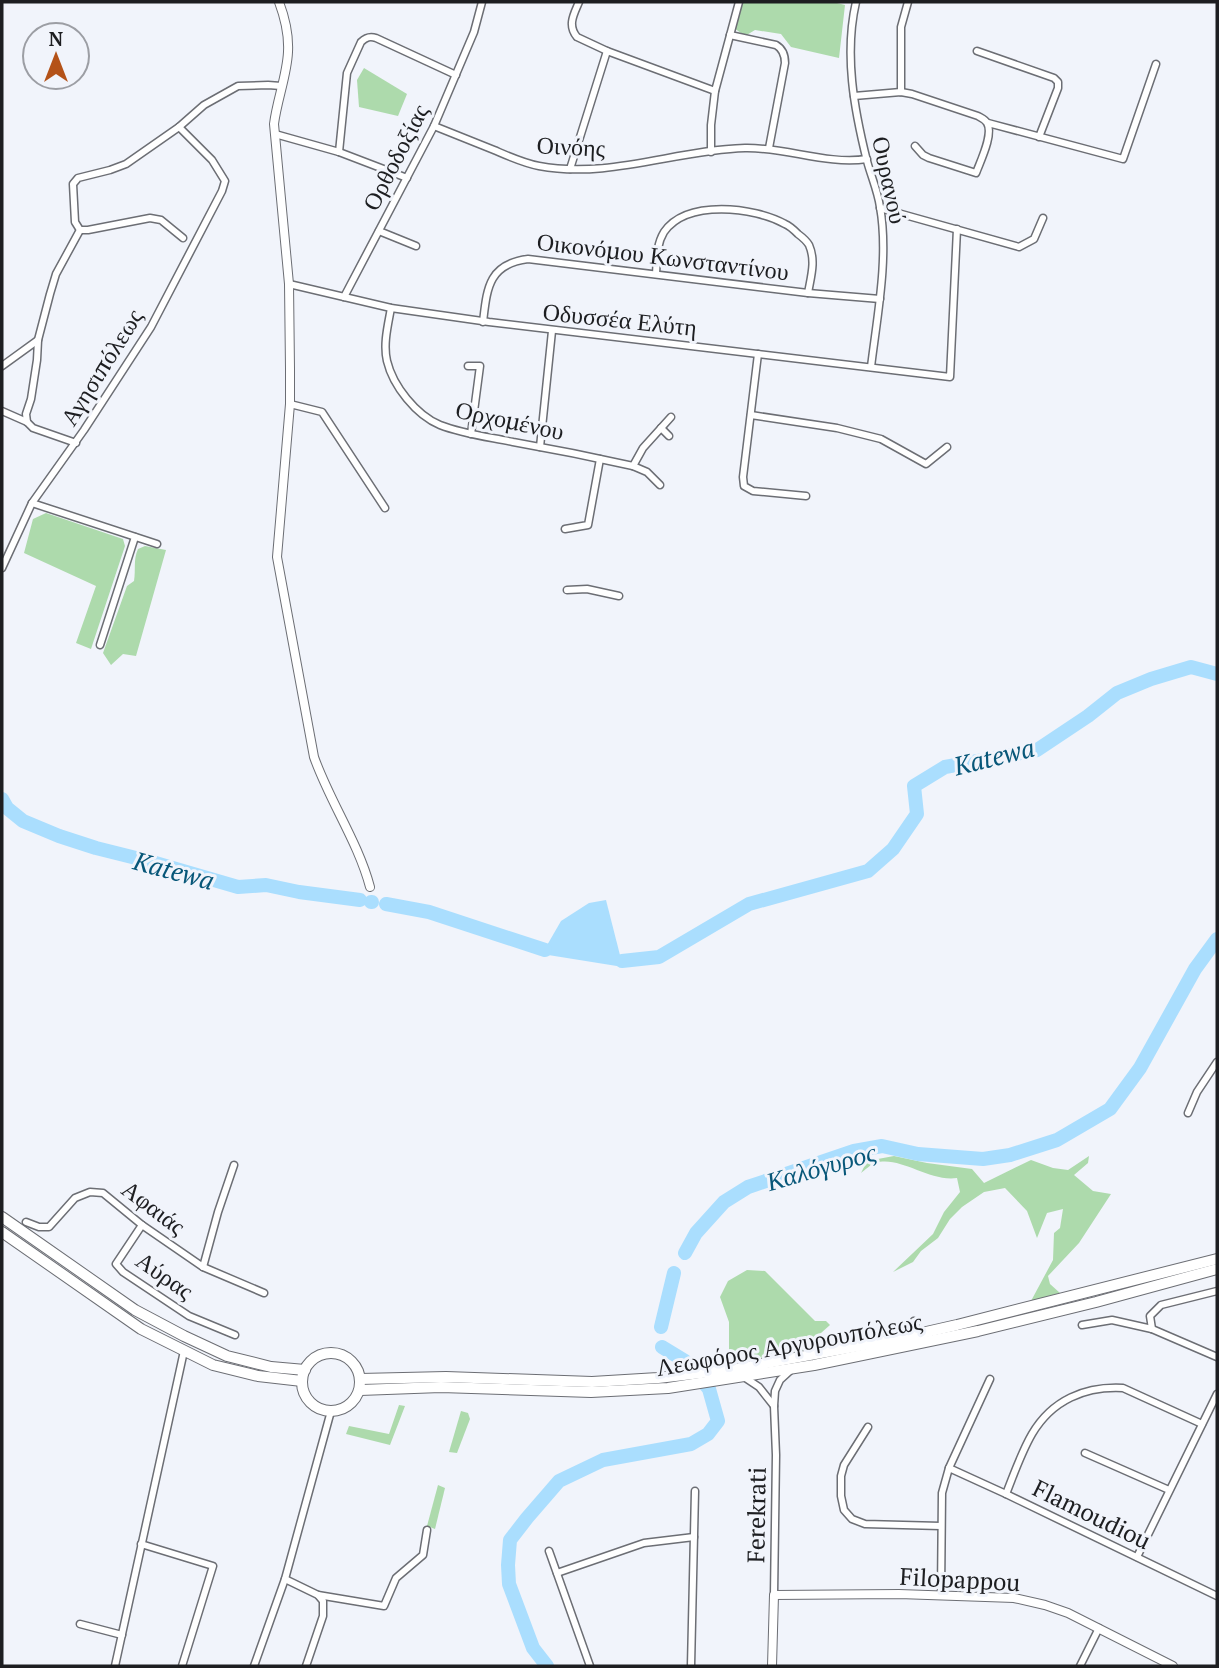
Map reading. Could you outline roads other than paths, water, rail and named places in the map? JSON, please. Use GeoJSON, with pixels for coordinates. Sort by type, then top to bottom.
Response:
{"type":"FeatureCollection","features":[{"type":"Feature","properties":{"kind":"main road"},"geometry":{"type":"LineString","coordinates":[[2,1217],[135,1310],[184,1336],[227,1356],[304,1376]]}},
{"type":"Feature","properties":{"kind":"main road"},"geometry":{"type":"LineString","coordinates":[[2,1232],[141,1329],[213,1365],[258,1376],[304,1376]]}},
{"type":"Feature","properties":{"kind":"main road","name":"Λεωφόρος Αργυρουπόλεως"},"geometry":{"type":"LineString","coordinates":[[360,1384],[446,1377],[592,1382],[735,1369],[917,1334],[1217,1259]]}},
{"type":"Feature","properties":{"kind":"main road","name":"Λεωφόρος Αργυρουπόλεως"},"geometry":{"type":"LineString","coordinates":[[360,1384],[591,1392],[668,1388],[792,1369],[978,1331],[1096,1303],[1217,1269]]}},
{"type":"Feature","properties":{"kind":"main road"},"geometry":{"type":"LineString","coordinates":[[336,1354],[352,1362],[358,1370],[360,1384],[351,1404],[343,1409],[323,1410],[306,1397],[304,1376],[310,1363],[317,1357],[336,1354]]}},
{"type":"Feature","properties":{"kind":"street"},"geometry":{"type":"LineString","coordinates":[[279,2],[285,20],[289,55],[276,109],[275,134],[289,284],[289,404],[277,543],[278,570],[314,757],[361,858],[370,887]]}},
{"type":"Feature","properties":{"kind":"street","name":"Ορθοδοξίας"},"geometry":{"type":"LineString","coordinates":[[344,297],[434,126],[474,33],[482,2]]}},
{"type":"Feature","properties":{"kind":"street"},"geometry":{"type":"LineString","coordinates":[[579,2],[571,24],[577,37],[607,51],[715,91]]}},
{"type":"Feature","properties":{"kind":"street"},"geometry":{"type":"LineString","coordinates":[[712,152],[711,125],[715,91],[739,2]]}},
{"type":"Feature","properties":{"kind":"street","name":"Ουρανού"},"geometry":{"type":"LineString","coordinates":[[856,2],[851,59],[854,96],[880,208],[883,254],[871,367]]}},
{"type":"Feature","properties":{"kind":"street"},"geometry":{"type":"LineString","coordinates":[[901,92],[901,27],[908,2]]}},
{"type":"Feature","properties":{"kind":"street"},"geometry":{"type":"LineString","coordinates":[[730,35],[776,45],[785,57],[769,148]]}},
{"type":"Feature","properties":{"kind":"street"},"geometry":{"type":"LineString","coordinates":[[339,152],[347,73],[365,39],[376,38],[456,75]]}},
{"type":"Feature","properties":{"kind":"street"},"geometry":{"type":"LineString","coordinates":[[570,169],[607,51]]}},
{"type":"Feature","properties":{"kind":"street"},"geometry":{"type":"LineString","coordinates":[[977,51],[1054,78],[1058,82],[1039,137]]}},
{"type":"Feature","properties":{"kind":"street"},"geometry":{"type":"LineString","coordinates":[[854,96],[901,92],[978,116],[988,124],[1124,159],[1156,64]]}},
{"type":"Feature","properties":{"kind":"street"},"geometry":{"type":"LineString","coordinates":[[80,230],[75,222],[74,184],[78,178],[126,164],[179,127],[204,105],[238,86],[281,86]]}},
{"type":"Feature","properties":{"kind":"street"},"geometry":{"type":"LineString","coordinates":[[915,146],[929,158],[976,173],[988,138],[988,124]]}},
{"type":"Feature","properties":{"kind":"street","name":"Οινόης"},"geometry":{"type":"LineString","coordinates":[[434,126],[524,162],[570,169],[619,167],[734,149],[769,148],[842,161],[867,159]]}},
{"type":"Feature","properties":{"kind":"street","name":"Αγησιπόλεως"},"geometry":{"type":"LineString","coordinates":[[2,568],[33,503],[76,443],[151,327],[225,181],[212,160],[179,127]]}},
{"type":"Feature","properties":{"kind":"street"},"geometry":{"type":"LineString","coordinates":[[275,134],[339,152],[407,178]]}},
{"type":"Feature","properties":{"kind":"street"},"geometry":{"type":"LineString","coordinates":[[656,274],[659,243],[665,230],[681,218],[703,211],[727,208],[758,213],[786,224],[807,242],[814,259],[808,293]]}},
{"type":"Feature","properties":{"kind":"street"},"geometry":{"type":"LineString","coordinates":[[880,208],[1019,247],[1034,239],[1043,218]]}},
{"type":"Feature","properties":{"kind":"street"},"geometry":{"type":"LineString","coordinates":[[80,230],[150,218],[161,220],[183,238]]}},
{"type":"Feature","properties":{"kind":"street","name":"Οδυσσέα Ελύτη"},"geometry":{"type":"LineString","coordinates":[[289,284],[391,308],[483,322],[950,377],[957,229]]}},
{"type":"Feature","properties":{"kind":"street"},"geometry":{"type":"LineString","coordinates":[[27,422],[38,340],[56,274],[80,230]]}},
{"type":"Feature","properties":{"kind":"street"},"geometry":{"type":"LineString","coordinates":[[379,231],[416,246]]}},
{"type":"Feature","properties":{"kind":"street","name":"Οικονόμου Κωνσταντίνου"},"geometry":{"type":"LineString","coordinates":[[483,322],[487,290],[496,273],[511,262],[528,259],[808,293],[880,299]]}},
{"type":"Feature","properties":{"kind":"street","name":"Ορχομένου"},"geometry":{"type":"LineString","coordinates":[[391,308],[386,346],[387,360],[393,377],[412,404],[439,425],[471,434],[633,466],[647,472],[660,485]]}},
{"type":"Feature","properties":{"kind":"street"},"geometry":{"type":"LineString","coordinates":[[540,447],[552,331]]}},
{"type":"Feature","properties":{"kind":"street"},"geometry":{"type":"LineString","coordinates":[[2,366],[38,340]]}},
{"type":"Feature","properties":{"kind":"street"},"geometry":{"type":"LineString","coordinates":[[758,354],[744,486],[753,491],[806,496]]}},
{"type":"Feature","properties":{"kind":"street"},"geometry":{"type":"LineString","coordinates":[[468,366],[480,366],[471,434]]}},
{"type":"Feature","properties":{"kind":"street"},"geometry":{"type":"LineString","coordinates":[[289,404],[322,412],[385,508]]}},
{"type":"Feature","properties":{"kind":"street"},"geometry":{"type":"LineString","coordinates":[[2,411],[27,422],[33,428],[76,443]]}},
{"type":"Feature","properties":{"kind":"street"},"geometry":{"type":"LineString","coordinates":[[751,415],[837,428],[881,439],[926,464],[947,447]]}},
{"type":"Feature","properties":{"kind":"street"},"geometry":{"type":"LineString","coordinates":[[633,466],[643,448],[671,416]]}},
{"type":"Feature","properties":{"kind":"street"},"geometry":{"type":"LineString","coordinates":[[661,428],[669,436]]}},
{"type":"Feature","properties":{"kind":"street"},"geometry":{"type":"LineString","coordinates":[[565,529],[588,525],[600,459]]}},
{"type":"Feature","properties":{"kind":"street"},"geometry":{"type":"LineString","coordinates":[[33,503],[157,544]]}},
{"type":"Feature","properties":{"kind":"street"},"geometry":{"type":"LineString","coordinates":[[100,645],[135,537]]}},
{"type":"Feature","properties":{"kind":"street"},"geometry":{"type":"LineString","coordinates":[[567,590],[587,589],[620,597]]}},
{"type":"Feature","properties":{"kind":"street"},"geometry":{"type":"LineString","coordinates":[[1188,1113],[1197,1091],[1217,1062]]}},
{"type":"Feature","properties":{"kind":"street"},"geometry":{"type":"LineString","coordinates":[[203,1267],[234,1165]]}},
{"type":"Feature","properties":{"kind":"street","name":"Αφαιάς"},"geometry":{"type":"LineString","coordinates":[[26,1222],[39,1227],[49,1227],[75,1198],[90,1192],[103,1193],[142,1225],[203,1267],[264,1293]]}},
{"type":"Feature","properties":{"kind":"street","name":"Αύρας"},"geometry":{"type":"LineString","coordinates":[[142,1225],[116,1264],[122,1272],[189,1316],[235,1335]]}},
{"type":"Feature","properties":{"kind":"street"},"geometry":{"type":"LineString","coordinates":[[1152,1329],[1150,1316],[1161,1306],[1217,1291]]}},
{"type":"Feature","properties":{"kind":"street"},"geometry":{"type":"LineString","coordinates":[[1082,1325],[1112,1320],[1152,1329],[1217,1357]]}},
{"type":"Feature","properties":{"kind":"street"},"geometry":{"type":"LineString","coordinates":[[914,1321],[917,1334]]}},
{"type":"Feature","properties":{"kind":"street"},"geometry":{"type":"LineString","coordinates":[[114,1666],[184,1351]]}},
{"type":"Feature","properties":{"kind":"street"},"geometry":{"type":"LineString","coordinates":[[774,1406],[775,1391],[780,1380],[792,1369]]}},
{"type":"Feature","properties":{"kind":"street"},"geometry":{"type":"LineString","coordinates":[[744,1377],[759,1387],[774,1406]]}},
{"type":"Feature","properties":{"kind":"street"},"geometry":{"type":"LineString","coordinates":[[941,1594],[942,1493],[949,1468],[990,1379]]}},
{"type":"Feature","properties":{"kind":"street"},"geometry":{"type":"LineString","coordinates":[[1006,1494],[1032,1434],[1046,1416],[1065,1399],[1083,1392],[1110,1387],[1123,1388],[1202,1424]]}},
{"type":"Feature","properties":{"kind":"street"},"geometry":{"type":"LineString","coordinates":[[1137,1557],[1217,1394]]}},
{"type":"Feature","properties":{"kind":"street","name":"Ferekrati"},"geometry":{"type":"LineString","coordinates":[[772,1666],[776,1455],[774,1406]]}},
{"type":"Feature","properties":{"kind":"street"},"geometry":{"type":"LineString","coordinates":[[254,1666],[285,1579],[331,1411]]}},
{"type":"Feature","properties":{"kind":"street"},"geometry":{"type":"LineString","coordinates":[[868,1427],[844,1465],[841,1496],[844,1510],[852,1519],[865,1524],[941,1526]]}},
{"type":"Feature","properties":{"kind":"street"},"geometry":{"type":"LineString","coordinates":[[1086,1452],[1169,1490]]}},
{"type":"Feature","properties":{"kind":"street","name":"Flamoudiou"},"geometry":{"type":"LineString","coordinates":[[949,1468],[1217,1597]]}},
{"type":"Feature","properties":{"kind":"street"},"geometry":{"type":"LineString","coordinates":[[691,1666],[695,1491]]}},
{"type":"Feature","properties":{"kind":"street"},"geometry":{"type":"LineString","coordinates":[[285,1579],[318,1595],[384,1606],[396,1578],[423,1555],[427,1530]]}},
{"type":"Feature","properties":{"kind":"street"},"geometry":{"type":"LineString","coordinates":[[557,1573],[644,1543],[694,1537]]}},
{"type":"Feature","properties":{"kind":"street"},"geometry":{"type":"LineString","coordinates":[[141,1544],[213,1566],[182,1666]]}},
{"type":"Feature","properties":{"kind":"street"},"geometry":{"type":"LineString","coordinates":[[549,1551],[590,1666]]}},
{"type":"Feature","properties":{"kind":"street","name":"Filopappou"},"geometry":{"type":"LineString","coordinates":[[774,1595],[941,1594],[1014,1598],[1045,1605],[1099,1628],[1173,1666]]}},
{"type":"Feature","properties":{"kind":"street"},"geometry":{"type":"LineString","coordinates":[[306,1666],[323,1616],[323,1601],[318,1595]]}},
{"type":"Feature","properties":{"kind":"street"},"geometry":{"type":"LineString","coordinates":[[80,1624],[122,1635]]}},
{"type":"Feature","properties":{"kind":"street"},"geometry":{"type":"LineString","coordinates":[[1080,1666],[1099,1628]]}},
{"type":"Feature","properties":{"kind":"water"},"geometry":{"type":"Polygon","coordinates":[[[606,900],[623,967],[542,954],[561,921],[589,903],[606,900]]]}},
{"type":"Feature","properties":{"kind":"waterway","name":"Katewa"},"geometry":{"type":"LineString","coordinates":[[622,961],[659,957],[749,904],[868,871],[893,849],[917,814],[914,786],[945,767],[1037,750],[1117,693],[1151,679],[1191,667],[1217,674]]}},
{"type":"Feature","properties":{"kind":"waterway","name":"Katewa"},"geometry":{"type":"LineString","coordinates":[[2,799],[7,808],[23,821],[96,848],[238,887],[266,885],[360,900]]}},
{"type":"Feature","properties":{"kind":"waterway","name":"Katewa"},"geometry":{"type":"LineString","coordinates":[[386,904],[429,912],[545,950]]}},
{"type":"Feature","properties":{"kind":"waterway","name":"Καλόγυρος"},"geometry":{"type":"LineString","coordinates":[[685,1253],[696,1233],[724,1202],[748,1187],[854,1151],[882,1146],[918,1154],[983,1159],[1010,1155],[1057,1140],[1110,1109],[1140,1068],[1195,969],[1217,939]]}},
{"type":"Feature","properties":{"kind":"waterway","name":"Καλόγυρος"},"geometry":{"type":"LineString","coordinates":[[661,1327],[674,1273]]}},
{"type":"Feature","properties":{"kind":"waterway","name":"Καλόγυρος"},"geometry":{"type":"LineString","coordinates":[[547,1666],[533,1648],[509,1584],[510,1540],[559,1481],[603,1460],[691,1444],[708,1434],[718,1421],[709,1389],[685,1361],[662,1347]]}}]}
